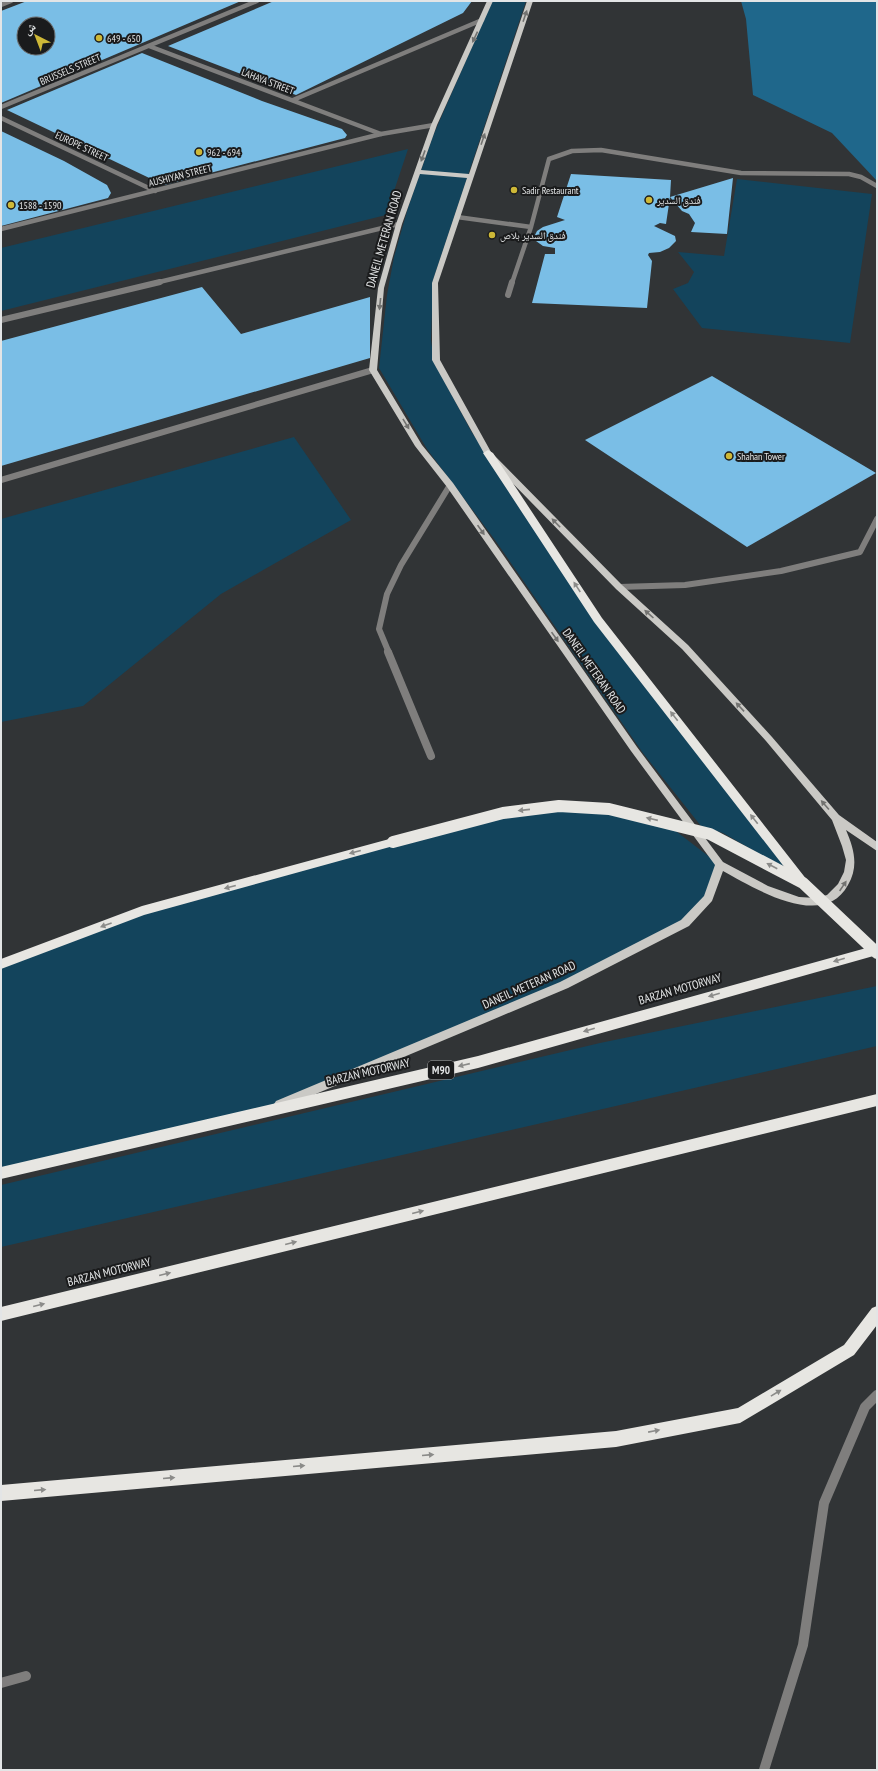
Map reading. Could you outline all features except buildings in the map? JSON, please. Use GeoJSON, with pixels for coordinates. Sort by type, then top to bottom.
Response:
{"type":"FeatureCollection","features":[{"type":"Feature","properties":{"kind":"highway"},"geometry":{"type":"LineString","coordinates":[[488,453],[598,620],[803,883],[877,953]]}},
{"type":"Feature","properties":{"kind":"highway"},"geometry":{"type":"LineString","coordinates":[[1,964],[142,911],[503,813],[559,806],[608,809],[710,834],[803,883]]}},
{"type":"Feature","properties":{"kind":"highway","name":"BARZAN MOTORWAY"},"geometry":{"type":"LineString","coordinates":[[1,1173],[478,1062],[877,950]]}},
{"type":"Feature","properties":{"kind":"highway","name":"BARZAN MOTORWAY"},"geometry":{"type":"LineString","coordinates":[[1,1314],[877,1100]]}},
{"type":"Feature","properties":{"kind":"highway"},"geometry":{"type":"LineString","coordinates":[[1,1493],[616,1439],[740,1415],[849,1350],[877,1313]]}},
{"type":"Feature","properties":{"kind":"main road","name":"DANEIL METERAN ROAD"},"geometry":{"type":"LineString","coordinates":[[262,1112],[564,985],[685,922],[708,898],[720,865],[634,749],[450,485],[419,446],[373,370],[381,288],[399,224],[434,125],[490,1]]}},
{"type":"Feature","properties":{"kind":"main road"},"geometry":{"type":"LineString","coordinates":[[530,1],[435,283],[436,360],[488,453],[619,587],[685,647],[769,739],[836,818],[877,847]]}},
{"type":"Feature","properties":{"kind":"main road"},"geometry":{"type":"LineString","coordinates":[[417,172],[471,176]]}},
{"type":"Feature","properties":{"kind":"main road"},"geometry":{"type":"LineString","coordinates":[[720,865],[781,896],[804,902],[818,902],[830,898],[840,891],[847,881],[850,866],[850,856],[836,818]]}},
{"type":"Feature","properties":{"kind":"street"},"geometry":{"type":"LineString","coordinates":[[1,5],[11,1]]}},
{"type":"Feature","properties":{"kind":"street","name":"BRUSSELS STREET"},"geometry":{"type":"LineString","coordinates":[[1,107],[257,1]]}},
{"type":"Feature","properties":{"kind":"street"},"geometry":{"type":"LineString","coordinates":[[293,100],[482,20]]}},
{"type":"Feature","properties":{"kind":"street","name":"LAHAYA STREET"},"geometry":{"type":"LineString","coordinates":[[149,46],[381,134]]}},
{"type":"Feature","properties":{"kind":"street","name":"EUROPE STREET"},"geometry":{"type":"LineString","coordinates":[[1,118],[155,191]]}},
{"type":"Feature","properties":{"kind":"street","name":"AUSHIYAN STREET"},"geometry":{"type":"LineString","coordinates":[[1,229],[381,134],[434,125]]}},
{"type":"Feature","properties":{"kind":"street"},"geometry":{"type":"LineString","coordinates":[[508,295],[531,227],[549,159],[572,150],[602,150],[741,173],[849,174],[877,186]]}},
{"type":"Feature","properties":{"kind":"street"},"geometry":{"type":"LineString","coordinates":[[457,217],[531,227]]}},
{"type":"Feature","properties":{"kind":"street"},"geometry":{"type":"LineString","coordinates":[[1,320],[399,224]]}},
{"type":"Feature","properties":{"kind":"street"},"geometry":{"type":"LineString","coordinates":[[1,480],[373,370]]}},
{"type":"Feature","properties":{"kind":"street"},"geometry":{"type":"LineString","coordinates":[[431,756],[379,629],[387,594],[401,565],[450,485]]}},
{"type":"Feature","properties":{"kind":"street"},"geometry":{"type":"LineString","coordinates":[[619,587],[685,585],[781,571],[860,552],[877,520]]}},
{"type":"Feature","properties":{"kind":"street"},"geometry":{"type":"LineString","coordinates":[[764,1770],[803,1645],[824,1503],[865,1407],[877,1396]]}},
{"type":"Feature","properties":{"kind":"street"},"geometry":{"type":"LineString","coordinates":[[1,1682],[26,1676]]}},
{"type":"Feature","properties":{"kind":"shaded area"},"geometry":{"type":"Polygon","coordinates":[[[492,1],[526,1],[433,280],[431,340],[434,362],[471,431],[569,578],[786,869],[723,833],[701,826],[643,753],[495,540],[427,449],[379,368],[387,295],[394,257],[408,208],[433,136],[492,1]]]}},
{"type":"Feature","properties":{"kind":"shaded area"},"geometry":{"type":"Polygon","coordinates":[[[741,1],[877,1],[877,181],[832,133],[753,95],[746,19],[741,1]]]}},
{"type":"Feature","properties":{"kind":"shaded area"},"geometry":{"type":"Polygon","coordinates":[[[408,149],[386,215],[1,311],[1,248],[408,149]]]}},
{"type":"Feature","properties":{"kind":"shaded area"},"geometry":{"type":"Polygon","coordinates":[[[737,179],[872,194],[850,343],[702,328],[673,289],[688,283],[694,272],[678,252],[724,256],[737,179]]]}},
{"type":"Feature","properties":{"kind":"shaded area"},"geometry":{"type":"Polygon","coordinates":[[[294,437],[351,520],[221,594],[83,706],[1,722],[1,519],[294,437]]]}},
{"type":"Feature","properties":{"kind":"shaded area"},"geometry":{"type":"Polygon","coordinates":[[[559,806],[664,822],[720,865],[708,898],[685,923],[564,985],[262,1112],[1,1173],[1,964],[142,911],[393,842],[559,806]]]}},
{"type":"Feature","properties":{"kind":"shaded area"},"geometry":{"type":"Polygon","coordinates":[[[877,986],[877,1046],[1,1247],[1,1185],[600,1043],[877,986]]]}},
{"type":"Feature","properties":{"kind":"place","name":"649 - 650"},"geometry":{"type":"Point","coordinates":[99,38]}},
{"type":"Feature","properties":{"kind":"place","name":"962 - 694"},"geometry":{"type":"Point","coordinates":[199,152]}},
{"type":"Feature","properties":{"kind":"place","name":"Sadir Restaurant"},"geometry":{"type":"Point","coordinates":[514,190]}},
{"type":"Feature","properties":{"kind":"place","name":"فندق السدير"},"geometry":{"type":"Point","coordinates":[649,200]}},
{"type":"Feature","properties":{"kind":"place","name":"1588 - 1590"},"geometry":{"type":"Point","coordinates":[11,205]}},
{"type":"Feature","properties":{"kind":"place","name":"فندق السدير بلاص"},"geometry":{"type":"Point","coordinates":[492,235]}},
{"type":"Feature","properties":{"kind":"place","name":"Shahan Tower"},"geometry":{"type":"Point","coordinates":[729,456]}}]}
